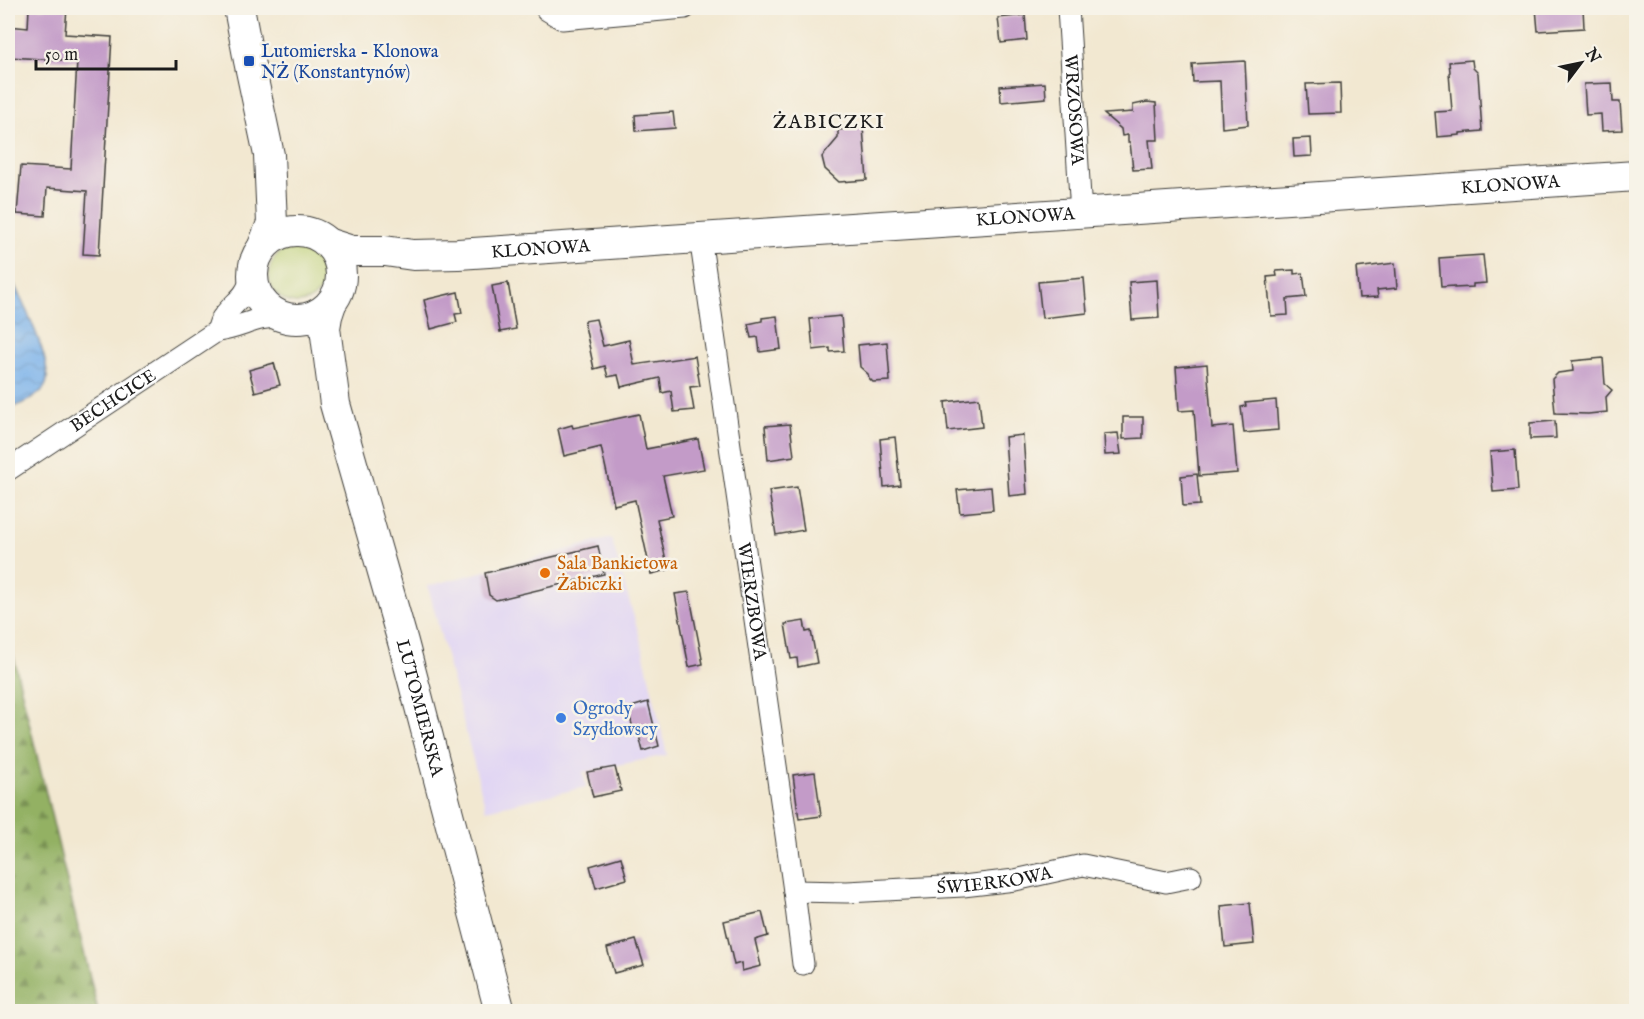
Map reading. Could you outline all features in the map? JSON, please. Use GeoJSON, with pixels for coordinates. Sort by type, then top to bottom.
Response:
{"type":"FeatureCollection","features":[{"type":"Feature","properties":{"kind":"main road"},"geometry":{"type":"LineString","coordinates":[[240,8],[269,155],[272,223],[254,265],[252,276],[254,287],[258,297],[273,312],[282,317],[304,319],[323,311],[334,299],[341,284],[340,263],[336,253],[296,212],[269,155]]}},
{"type":"Feature","properties":{"kind":"main road","name":"KLONOWA"},"geometry":{"type":"LineString","coordinates":[[321,238],[352,251],[385,251],[413,255],[458,254],[1636,176]]}},
{"type":"Feature","properties":{"kind":"main road"},"geometry":{"type":"LineString","coordinates":[[263,246],[280,234],[291,231],[301,230],[321,238]]}},
{"type":"Feature","properties":{"kind":"main road","name":"KLONOWA"},"geometry":{"type":"LineString","coordinates":[[334,299],[354,277],[413,255]]}},
{"type":"Feature","properties":{"kind":"main road","name":"LUTOMIERSKA"},"geometry":{"type":"LineString","coordinates":[[334,299],[325,328],[335,404],[403,642],[500,1011]]}},
{"type":"Feature","properties":{"kind":"main road","name":"LUTOMIERSKA"},"geometry":{"type":"LineString","coordinates":[[282,317],[301,335],[335,404]]}},
{"type":"Feature","properties":{"kind":"street"},"geometry":{"type":"LineString","coordinates":[[547,8],[562,19],[685,8]]}},
{"type":"Feature","properties":{"kind":"street","name":"WRZOSOWA"},"geometry":{"type":"LineString","coordinates":[[1068,8],[1081,213]]}},
{"type":"Feature","properties":{"kind":"street","name":"WIERZBOWA"},"geometry":{"type":"LineString","coordinates":[[700,237],[803,964]]}},
{"type":"Feature","properties":{"kind":"street","name":"BECHCICE"},"geometry":{"type":"LineString","coordinates":[[217,331],[222,317],[249,288],[252,276]]}},
{"type":"Feature","properties":{"kind":"street","name":"BECHCICE"},"geometry":{"type":"LineString","coordinates":[[8,470],[217,331],[231,329],[260,318],[282,317]]}},
{"type":"Feature","properties":{"kind":"street","name":"ŚWIERKOWA"},"geometry":{"type":"LineString","coordinates":[[794,891],[847,892],[963,886],[1015,880],[1083,865],[1166,882],[1191,877]]}},
{"type":"Feature","properties":{"kind":"shaded area"},"geometry":{"type":"Polygon","coordinates":[[[611,538],[640,638],[667,755],[583,772],[586,787],[486,810],[428,586],[611,538]]]}},
{"type":"Feature","properties":{"kind":"green space"},"geometry":{"type":"Polygon","coordinates":[[[291,247],[303,247],[313,251],[321,259],[325,275],[321,291],[313,299],[303,303],[291,303],[281,299],[273,291],[269,281],[269,269],[273,259],[281,251],[291,247]]]}},
{"type":"Feature","properties":{"kind":"green space"},"geometry":{"type":"Polygon","coordinates":[[[8,634],[98,1011],[8,1011],[8,634]]]}},
{"type":"Feature","properties":{"kind":"water"},"geometry":{"type":"Polygon","coordinates":[[[8,274],[34,328],[47,374],[46,384],[40,393],[8,410],[8,274]]]}},
{"type":"Feature","properties":{"kind":"building"},"geometry":{"type":"Polygon","coordinates":[[[29,8],[67,8],[65,34],[112,37],[99,255],[83,254],[87,191],[47,188],[45,216],[17,214],[21,166],[71,169],[77,61],[8,57],[8,26],[28,28],[29,8]]]}},
{"type":"Feature","properties":{"kind":"building"},"geometry":{"type":"Polygon","coordinates":[[[1536,8],[1583,8],[1584,28],[1538,31],[1536,8]]]}},
{"type":"Feature","properties":{"kind":"building"},"geometry":{"type":"Polygon","coordinates":[[[1025,15],[1027,40],[1001,43],[998,18],[1025,15]]]}},
{"type":"Feature","properties":{"kind":"building"},"geometry":{"type":"Polygon","coordinates":[[[1472,60],[1473,68],[1478,73],[1482,131],[1437,137],[1435,112],[1452,111],[1449,62],[1472,60]]]}},
{"type":"Feature","properties":{"kind":"building"},"geometry":{"type":"Polygon","coordinates":[[[1245,61],[1248,125],[1222,128],[1220,81],[1193,82],[1192,64],[1245,61]]]}},
{"type":"Feature","properties":{"kind":"building"},"geometry":{"type":"Polygon","coordinates":[[[1045,83],[1046,98],[1001,102],[1000,86],[1045,83]]]}},
{"type":"Feature","properties":{"kind":"building"},"geometry":{"type":"Polygon","coordinates":[[[1340,83],[1341,113],[1308,114],[1306,84],[1340,83]]]}},
{"type":"Feature","properties":{"kind":"building"},"geometry":{"type":"Polygon","coordinates":[[[1612,83],[1613,102],[1620,102],[1622,130],[1602,131],[1601,114],[1586,115],[1584,84],[1612,83]]]}},
{"type":"Feature","properties":{"kind":"building"},"geometry":{"type":"Polygon","coordinates":[[[1156,103],[1158,140],[1149,140],[1152,169],[1133,170],[1128,135],[1122,136],[1121,129],[1104,114],[1133,112],[1133,105],[1156,103]]]}},
{"type":"Feature","properties":{"kind":"building"},"geometry":{"type":"Polygon","coordinates":[[[673,112],[675,128],[636,131],[635,115],[673,112]]]}},
{"type":"Feature","properties":{"kind":"building"},"geometry":{"type":"Polygon","coordinates":[[[863,127],[867,180],[839,182],[825,169],[822,157],[838,138],[838,130],[863,127]]]}},
{"type":"Feature","properties":{"kind":"building"},"geometry":{"type":"Polygon","coordinates":[[[1311,138],[1312,156],[1294,157],[1293,139],[1311,138]]]}},
{"type":"Feature","properties":{"kind":"building"},"geometry":{"type":"Polygon","coordinates":[[[1483,255],[1486,283],[1473,284],[1473,287],[1441,287],[1439,258],[1483,255]]]}},
{"type":"Feature","properties":{"kind":"building"},"geometry":{"type":"Polygon","coordinates":[[[1395,263],[1397,288],[1377,290],[1378,297],[1359,298],[1356,268],[1395,263]]]}},
{"type":"Feature","properties":{"kind":"building"},"geometry":{"type":"Polygon","coordinates":[[[1294,270],[1294,274],[1303,273],[1306,297],[1287,299],[1288,315],[1271,316],[1267,277],[1277,276],[1276,271],[1294,270]]]}},
{"type":"Feature","properties":{"kind":"building"},"geometry":{"type":"Polygon","coordinates":[[[1084,278],[1087,313],[1042,318],[1038,282],[1084,278]]]}},
{"type":"Feature","properties":{"kind":"building"},"geometry":{"type":"Polygon","coordinates":[[[1157,280],[1159,318],[1132,320],[1129,282],[1157,280]]]}},
{"type":"Feature","properties":{"kind":"building"},"geometry":{"type":"Polygon","coordinates":[[[508,283],[516,329],[500,332],[492,286],[508,283]]]}},
{"type":"Feature","properties":{"kind":"building"},"geometry":{"type":"Polygon","coordinates":[[[458,292],[462,313],[455,314],[457,322],[431,329],[424,300],[458,292]]]}},
{"type":"Feature","properties":{"kind":"building"},"geometry":{"type":"Polygon","coordinates":[[[777,316],[781,349],[760,352],[758,337],[751,338],[748,324],[762,321],[762,318],[777,316]]]}},
{"type":"Feature","properties":{"kind":"building"},"geometry":{"type":"Polygon","coordinates":[[[841,316],[844,351],[830,352],[830,348],[813,350],[810,319],[841,316]]]}},
{"type":"Feature","properties":{"kind":"building"},"geometry":{"type":"Polygon","coordinates":[[[596,319],[603,346],[629,340],[634,365],[695,356],[700,386],[690,387],[694,410],[674,412],[671,391],[662,393],[660,378],[621,387],[618,375],[608,377],[605,366],[594,369],[584,321],[596,319]]]}},
{"type":"Feature","properties":{"kind":"building"},"geometry":{"type":"Polygon","coordinates":[[[887,342],[890,381],[873,382],[860,367],[858,345],[887,342]]]}},
{"type":"Feature","properties":{"kind":"building"},"geometry":{"type":"Polygon","coordinates":[[[1603,358],[1605,384],[1612,390],[1606,397],[1607,412],[1555,413],[1552,379],[1558,373],[1573,371],[1572,361],[1603,358]]]}},
{"type":"Feature","properties":{"kind":"building"},"geometry":{"type":"Polygon","coordinates":[[[274,363],[280,385],[255,392],[249,370],[274,363]]]}},
{"type":"Feature","properties":{"kind":"building"},"geometry":{"type":"Polygon","coordinates":[[[1207,364],[1212,428],[1233,426],[1237,473],[1199,476],[1194,410],[1179,411],[1176,367],[1207,364]]]}},
{"type":"Feature","properties":{"kind":"building"},"geometry":{"type":"Polygon","coordinates":[[[979,398],[982,427],[948,431],[945,402],[979,398]]]}},
{"type":"Feature","properties":{"kind":"building"},"geometry":{"type":"Polygon","coordinates":[[[1276,400],[1278,430],[1244,433],[1241,407],[1246,406],[1245,403],[1276,400]]]}},
{"type":"Feature","properties":{"kind":"building"},"geometry":{"type":"Polygon","coordinates":[[[639,414],[646,449],[698,439],[704,469],[663,476],[672,516],[657,519],[668,570],[651,574],[635,500],[614,505],[601,447],[564,456],[558,429],[639,414]]]}},
{"type":"Feature","properties":{"kind":"building"},"geometry":{"type":"Polygon","coordinates":[[[1123,417],[1143,417],[1143,438],[1123,439],[1123,417]]]}},
{"type":"Feature","properties":{"kind":"building"},"geometry":{"type":"Polygon","coordinates":[[[1555,421],[1556,438],[1530,439],[1530,423],[1555,421]]]}},
{"type":"Feature","properties":{"kind":"building"},"geometry":{"type":"Polygon","coordinates":[[[790,424],[794,456],[768,460],[765,426],[790,424]]]}},
{"type":"Feature","properties":{"kind":"building"},"geometry":{"type":"Polygon","coordinates":[[[1118,433],[1121,454],[1105,455],[1104,434],[1118,433]]]}},
{"type":"Feature","properties":{"kind":"building"},"geometry":{"type":"Polygon","coordinates":[[[1023,435],[1027,494],[1009,496],[1005,437],[1023,435]]]}},
{"type":"Feature","properties":{"kind":"building"},"geometry":{"type":"Polygon","coordinates":[[[895,437],[900,485],[884,487],[880,439],[895,437]]]}},
{"type":"Feature","properties":{"kind":"building"},"geometry":{"type":"Polygon","coordinates":[[[1515,450],[1518,490],[1493,492],[1490,452],[1515,450]]]}},
{"type":"Feature","properties":{"kind":"building"},"geometry":{"type":"Polygon","coordinates":[[[1197,474],[1200,505],[1183,506],[1181,476],[1197,474]]]}},
{"type":"Feature","properties":{"kind":"building"},"geometry":{"type":"Polygon","coordinates":[[[797,487],[804,530],[776,535],[769,491],[797,487]]]}},
{"type":"Feature","properties":{"kind":"building"},"geometry":{"type":"Polygon","coordinates":[[[991,487],[993,510],[960,513],[957,490],[991,487]]]}},
{"type":"Feature","properties":{"kind":"building","name":"Sala Bankietowa Żabiczki"},"geometry":{"type":"Polygon","coordinates":[[[598,546],[604,574],[496,600],[489,595],[485,573],[598,546]]]}},
{"type":"Feature","properties":{"kind":"building"},"geometry":{"type":"Polygon","coordinates":[[[689,592],[703,664],[689,667],[675,594],[689,592]]]}},
{"type":"Feature","properties":{"kind":"building"},"geometry":{"type":"Polygon","coordinates":[[[804,621],[806,632],[811,631],[817,663],[798,667],[797,658],[791,659],[785,624],[804,621]]]}},
{"type":"Feature","properties":{"kind":"building"},"geometry":{"type":"Polygon","coordinates":[[[648,702],[659,746],[643,751],[637,728],[633,729],[628,708],[648,702]]]}},
{"type":"Feature","properties":{"kind":"building"},"geometry":{"type":"Polygon","coordinates":[[[615,767],[621,791],[593,797],[587,772],[615,767]]]}},
{"type":"Feature","properties":{"kind":"building"},"geometry":{"type":"Polygon","coordinates":[[[815,772],[821,816],[799,819],[793,775],[815,772]]]}},
{"type":"Feature","properties":{"kind":"building"},"geometry":{"type":"Polygon","coordinates":[[[621,857],[627,879],[596,888],[590,866],[621,857]]]}},
{"type":"Feature","properties":{"kind":"building"},"geometry":{"type":"Polygon","coordinates":[[[1250,903],[1254,944],[1225,947],[1221,906],[1250,903]]]}},
{"type":"Feature","properties":{"kind":"building"},"geometry":{"type":"Polygon","coordinates":[[[762,912],[768,936],[755,940],[761,966],[742,971],[741,963],[734,965],[724,921],[762,912]]]}},
{"type":"Feature","properties":{"kind":"building"},"geometry":{"type":"Polygon","coordinates":[[[636,940],[644,965],[614,973],[607,948],[636,940]]]}},
{"type":"Feature","properties":{"kind":"place","name":"Lutomierska - Klonowa NŻ (Konstantynów)"},"geometry":{"type":"Point","coordinates":[249,61]}},
{"type":"Feature","properties":{"kind":"place","name":"Sala Bankietowa Żabiczki"},"geometry":{"type":"Point","coordinates":[545,573]}},
{"type":"Feature","properties":{"kind":"place","name":"Ogrody Szydłowscy"},"geometry":{"type":"Point","coordinates":[561,718]}},
{"type":"Feature","properties":{"kind":"district","name":"ŻABICZKI"},"geometry":{"type":"Point","coordinates":[829,121]}}]}
